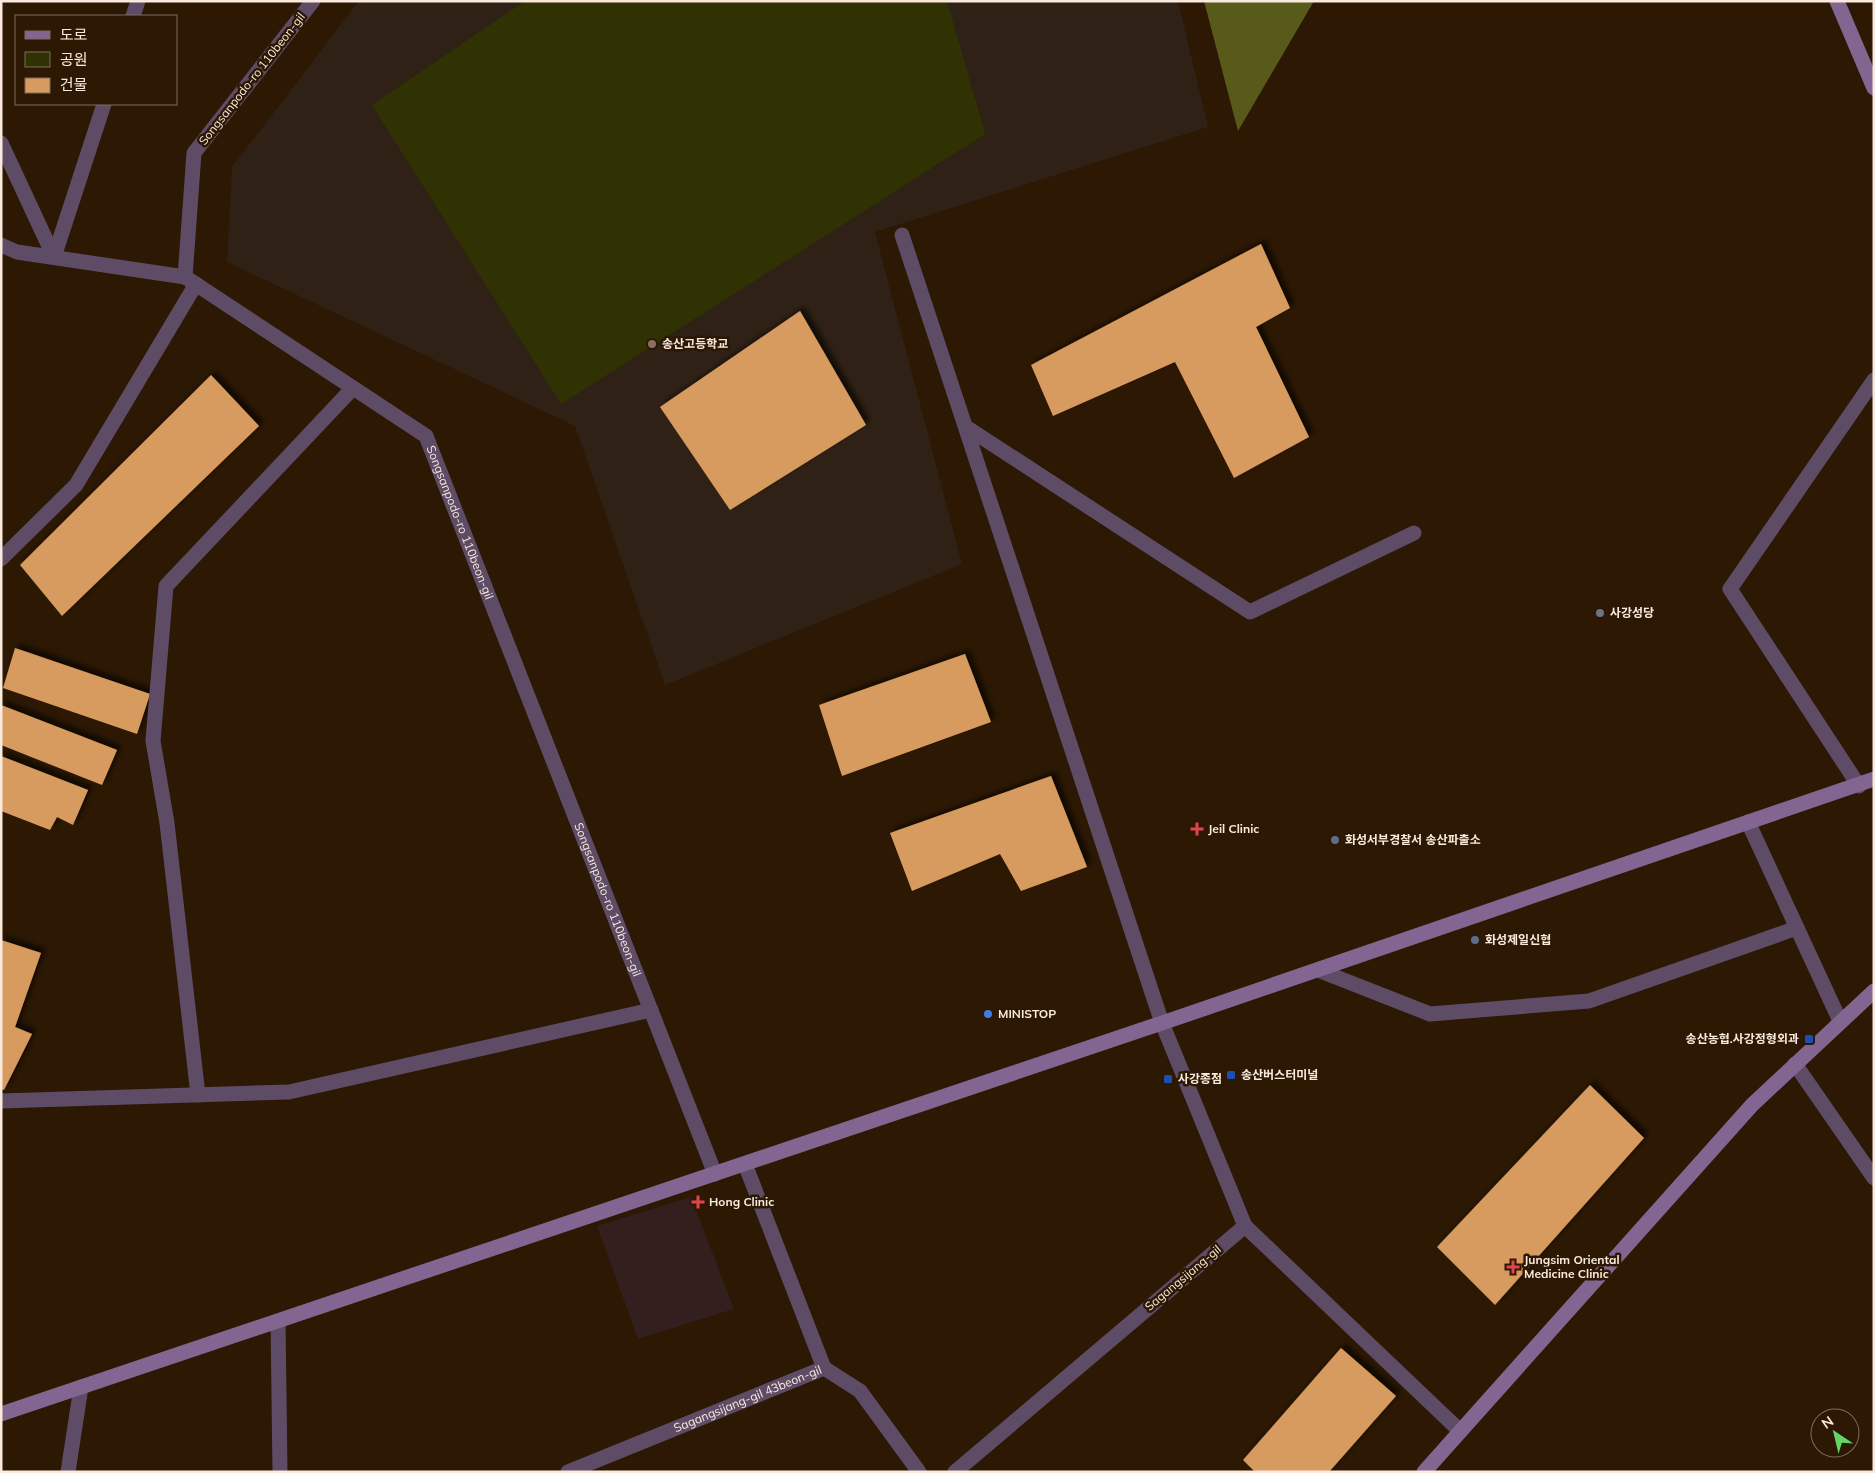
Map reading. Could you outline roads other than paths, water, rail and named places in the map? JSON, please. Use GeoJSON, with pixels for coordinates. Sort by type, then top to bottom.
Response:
{"type":"FeatureCollection","features":[{"type":"Feature","properties":{"kind":"main road"},"geometry":{"type":"LineString","coordinates":[[1837,1],[1874,88]]}},
{"type":"Feature","properties":{"kind":"main road"},"geometry":{"type":"LineString","coordinates":[[1,1414],[1162,1023],[1748,822],[1859,786],[1874,779]]}},
{"type":"Feature","properties":{"kind":"main road"},"geometry":{"type":"LineString","coordinates":[[1424,1472],[1752,1105],[1840,1021],[1874,992]]}},
{"type":"Feature","properties":{"kind":"street"},"geometry":{"type":"LineString","coordinates":[[133,15],[138,1]]}},
{"type":"Feature","properties":{"kind":"street","name":"Songsanpodo-ro 110beon-gil"},"geometry":{"type":"LineString","coordinates":[[313,1],[194,153],[190,280],[426,436],[715,1174]]}},
{"type":"Feature","properties":{"kind":"street"},"geometry":{"type":"LineString","coordinates":[[54,258],[104,105]]}},
{"type":"Feature","properties":{"kind":"street"},"geometry":{"type":"LineString","coordinates":[[1,143],[54,258]]}},
{"type":"Feature","properties":{"kind":"street"},"geometry":{"type":"LineString","coordinates":[[902,235],[1162,1023],[1245,1226],[1460,1431]]}},
{"type":"Feature","properties":{"kind":"street"},"geometry":{"type":"LineString","coordinates":[[1,245],[17,252],[190,280],[76,485],[1,559]]}},
{"type":"Feature","properties":{"kind":"street"},"geometry":{"type":"LineString","coordinates":[[1859,786],[1730,589],[1874,380]]}},
{"type":"Feature","properties":{"kind":"street"},"geometry":{"type":"LineString","coordinates":[[198,1095],[167,823],[153,741],[166,586],[353,388]]}},
{"type":"Feature","properties":{"kind":"street"},"geometry":{"type":"LineString","coordinates":[[966,427],[1250,612],[1414,533]]}},
{"type":"Feature","properties":{"kind":"street"},"geometry":{"type":"LineString","coordinates":[[1748,822],[1840,1021]]}},
{"type":"Feature","properties":{"kind":"street"},"geometry":{"type":"LineString","coordinates":[[1318,970],[1430,1014],[1588,1002],[1797,928]]}},
{"type":"Feature","properties":{"kind":"street"},"geometry":{"type":"LineString","coordinates":[[1,1101],[289,1092],[651,1010]]}},
{"type":"Feature","properties":{"kind":"street"},"geometry":{"type":"LineString","coordinates":[[1795,1064],[1874,1178]]}},
{"type":"Feature","properties":{"kind":"street"},"geometry":{"type":"LineString","coordinates":[[745,1164],[824,1368]]}},
{"type":"Feature","properties":{"kind":"street","name":"Sagangsijang-gil"},"geometry":{"type":"LineString","coordinates":[[955,1472],[1245,1226]]}},
{"type":"Feature","properties":{"kind":"street"},"geometry":{"type":"LineString","coordinates":[[278,1321],[280,1472]]}},
{"type":"Feature","properties":{"kind":"street","name":"Sagangsijang-gil 43beon-gil"},"geometry":{"type":"LineString","coordinates":[[568,1472],[824,1368],[860,1391],[919,1472]]}},
{"type":"Feature","properties":{"kind":"street"},"geometry":{"type":"LineString","coordinates":[[68,1472],[82,1387]]}},
{"type":"Feature","properties":{"kind":"place","name":"송산고등학교"},"geometry":{"type":"Point","coordinates":[652,344]}},
{"type":"Feature","properties":{"kind":"place","name":"사강성당"},"geometry":{"type":"Point","coordinates":[1600,613]}},
{"type":"Feature","properties":{"kind":"place","name":"Jeil Clinic"},"geometry":{"type":"Point","coordinates":[1197,829]}},
{"type":"Feature","properties":{"kind":"place","name":"화성서부경찰서 송산파출소"},"geometry":{"type":"Point","coordinates":[1335,840]}},
{"type":"Feature","properties":{"kind":"place","name":"화성제일신협"},"geometry":{"type":"Point","coordinates":[1475,940]}},
{"type":"Feature","properties":{"kind":"place","name":"MINISTOP"},"geometry":{"type":"Point","coordinates":[988,1014]}},
{"type":"Feature","properties":{"kind":"place","name":"송산농협.사강정형외과"},"geometry":{"type":"Point","coordinates":[1809,1039]}},
{"type":"Feature","properties":{"kind":"place","name":"송산버스터미널"},"geometry":{"type":"Point","coordinates":[1231,1075]}},
{"type":"Feature","properties":{"kind":"place","name":"사강종점"},"geometry":{"type":"Point","coordinates":[1168,1079]}},
{"type":"Feature","properties":{"kind":"place","name":"Hong Clinic"},"geometry":{"type":"Point","coordinates":[698,1202]}},
{"type":"Feature","properties":{"kind":"place","name":"Jungsim Oriental Medicine Clinic"},"geometry":{"type":"Point","coordinates":[1513,1267]}}]}
